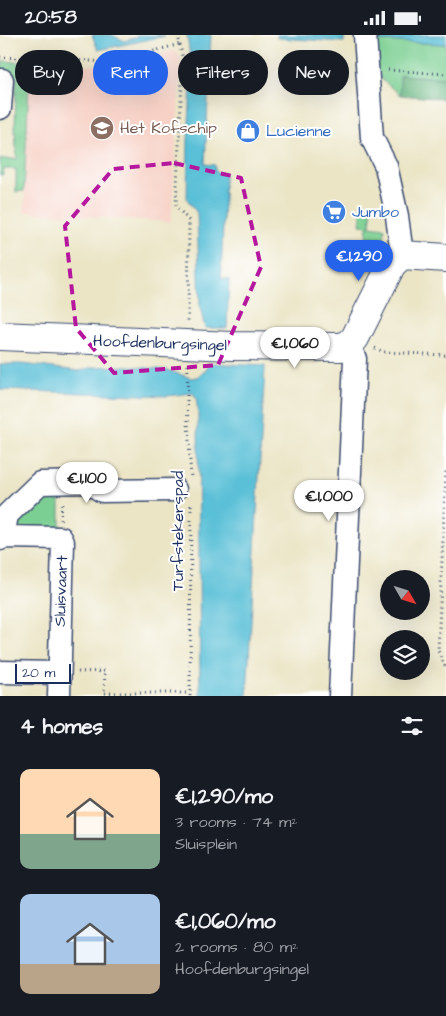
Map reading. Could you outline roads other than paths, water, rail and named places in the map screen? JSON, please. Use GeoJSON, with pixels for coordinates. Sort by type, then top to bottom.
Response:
{"type":"FeatureCollection","features":[{"type":"Feature","properties":{"kind":"street"},"geometry":{"type":"LineString","coordinates":[[365,35],[372,138],[386,166],[397,216],[402,255]]}},
{"type":"Feature","properties":{"kind":"street"},"geometry":{"type":"LineString","coordinates":[[0,80],[2,80],[0,108]]}},
{"type":"Feature","properties":{"kind":"street"},"geometry":{"type":"LineString","coordinates":[[340,696],[355,359],[358,345],[355,338],[392,263],[402,255],[446,257]]}},
{"type":"Feature","properties":{"kind":"street","name":"Hoofdenburgsingel"},"geometry":{"type":"LineString","coordinates":[[0,336],[188,355],[358,345]]}},
{"type":"Feature","properties":{"kind":"street","name":"Sluisvaart"},"geometry":{"type":"LineString","coordinates":[[59,696],[63,542],[61,538],[1,538],[7,515],[40,483],[88,483],[102,491],[186,490]]}},
{"type":"Feature","properties":{"kind":"street"},"geometry":{"type":"LineString","coordinates":[[0,672],[59,673]]}},
{"type":"Feature","properties":{"kind":"water"},"geometry":{"type":"Polygon","coordinates":[[[92,35],[112,35],[125,41],[141,35],[165,36],[98,50],[92,35]]]}},
{"type":"Feature","properties":{"kind":"water"},"geometry":{"type":"Polygon","coordinates":[[[187,35],[211,35],[210,50],[189,50],[187,35]]]}},
{"type":"Feature","properties":{"kind":"water"},"geometry":{"type":"Polygon","coordinates":[[[277,35],[344,35],[344,42],[277,38],[277,35]]]}},
{"type":"Feature","properties":{"kind":"water"},"geometry":{"type":"Polygon","coordinates":[[[381,35],[446,35],[446,44],[380,41],[381,35]]]}},
{"type":"Feature","properties":{"kind":"water"},"geometry":{"type":"Polygon","coordinates":[[[191,95],[208,95],[205,164],[215,165],[215,172],[225,173],[221,278],[229,279],[227,328],[205,328],[200,308],[197,213],[187,199],[191,95]]]}},
{"type":"Feature","properties":{"kind":"water"},"geometry":{"type":"Polygon","coordinates":[[[208,363],[265,366],[247,696],[200,696],[198,411],[196,398],[193,393],[167,396],[0,390],[0,364],[22,364],[79,371],[93,367],[128,366],[167,370],[191,378],[198,377],[206,370],[208,363]]]}},
{"type":"Feature","properties":{"kind":"place","name":"Het Kofschip"},"geometry":{"type":"Point","coordinates":[102,128]}},
{"type":"Feature","properties":{"kind":"place","name":"Lucienne"},"geometry":{"type":"Point","coordinates":[248,131]}},
{"type":"Feature","properties":{"kind":"place","name":"Jumbo"},"geometry":{"type":"Point","coordinates":[334,212]}}]}
